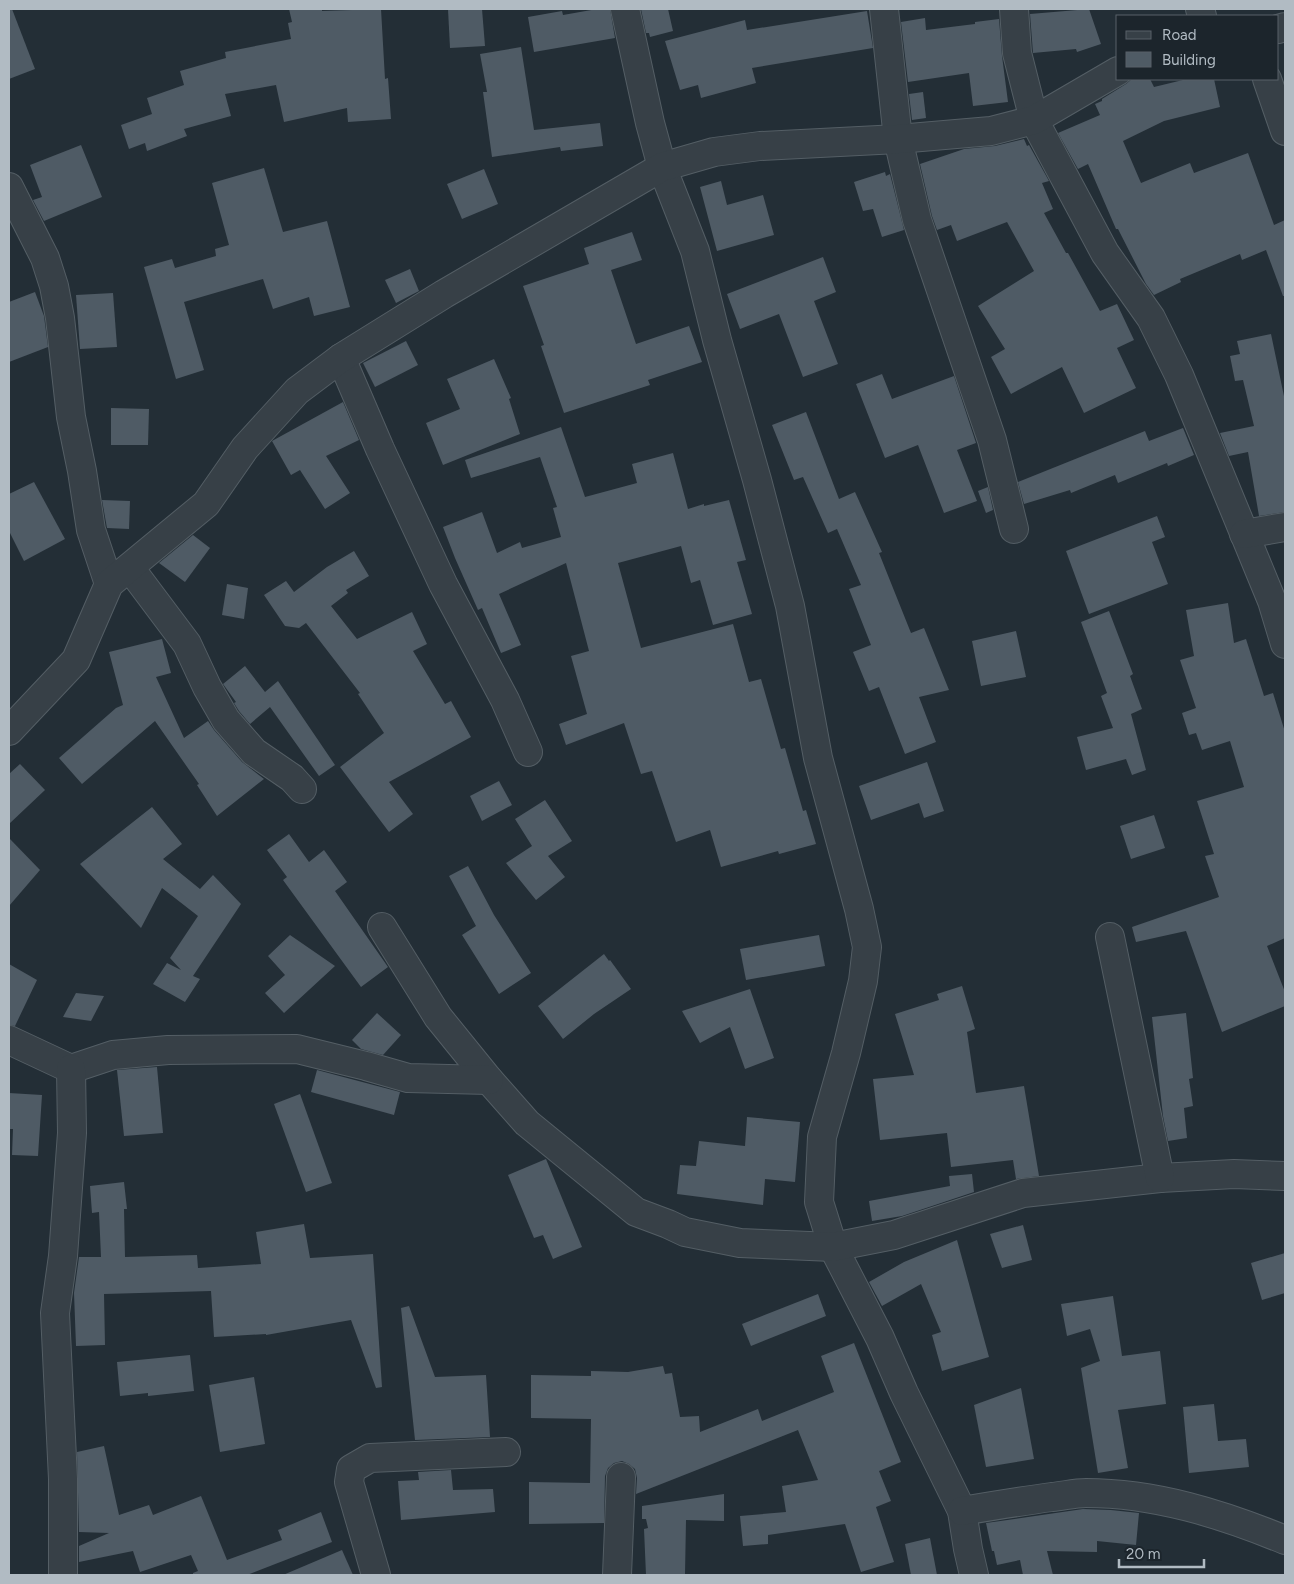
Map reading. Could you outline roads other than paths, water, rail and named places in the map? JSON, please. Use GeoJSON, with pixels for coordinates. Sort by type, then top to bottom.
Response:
{"type":"FeatureCollection","features":[{"type":"Feature","properties":{"kind":"street"},"geometry":{"type":"LineString","coordinates":[[625,9],[650,123],[662,167],[695,250],[717,340],[757,480],[790,606],[818,758],[859,909],[867,947],[863,981],[846,1053],[822,1137],[819,1202],[833,1247],[880,1338],[904,1393],[962,1511],[974,1575]]}},
{"type":"Feature","properties":{"kind":"street"},"geometry":{"type":"LineString","coordinates":[[884,9],[898,139],[918,220],[992,440],[1014,529]]}},
{"type":"Feature","properties":{"kind":"street"},"geometry":{"type":"LineString","coordinates":[[1014,9],[1016,52],[1034,120],[1105,253],[1151,318],[1179,375],[1272,601],[1285,644]]}},
{"type":"Feature","properties":{"kind":"street"},"geometry":{"type":"LineString","coordinates":[[9,731],[76,660],[120,576],[206,504],[245,448],[297,391],[341,358],[444,294],[662,167],[714,152],[742,148],[898,139],[991,130],[1034,120],[1116,72]]}},
{"type":"Feature","properties":{"kind":"street"},"geometry":{"type":"LineString","coordinates":[[1267,80],[1285,131]]}},
{"type":"Feature","properties":{"kind":"street"},"geometry":{"type":"LineString","coordinates":[[9,187],[46,258],[54,286],[60,318],[71,417],[91,530],[120,576],[187,644],[226,720],[254,752],[292,778],[302,789]]}},
{"type":"Feature","properties":{"kind":"street"},"geometry":{"type":"LineString","coordinates":[[341,358],[380,449],[443,584],[505,700],[528,752]]}},
{"type":"Feature","properties":{"kind":"street"},"geometry":{"type":"LineString","coordinates":[[1244,534],[1285,527]]}},
{"type":"Feature","properties":{"kind":"street"},"geometry":{"type":"LineString","coordinates":[[382,927],[438,1017],[527,1123],[636,1212],[684,1232],[740,1243],[833,1247],[894,1236],[1024,1193],[1160,1178],[1234,1174],[1285,1176]]}},
{"type":"Feature","properties":{"kind":"street"},"geometry":{"type":"LineString","coordinates":[[1110,937],[1160,1178]]}},
{"type":"Feature","properties":{"kind":"street"},"geometry":{"type":"LineString","coordinates":[[9,1040],[71,1069],[113,1055],[168,1050],[297,1049],[408,1078],[489,1080]]}},
{"type":"Feature","properties":{"kind":"street"},"geometry":{"type":"LineString","coordinates":[[62,1575],[63,1479],[55,1313],[63,1256],[72,1133],[71,1069]]}},
{"type":"Feature","properties":{"kind":"street"},"geometry":{"type":"LineString","coordinates":[[376,1575],[349,1482],[351,1469],[370,1458],[506,1452]]}},
{"type":"Feature","properties":{"kind":"street"},"geometry":{"type":"LineString","coordinates":[[617,1575],[621,1477]]}},
{"type":"Feature","properties":{"kind":"street"},"geometry":{"type":"LineString","coordinates":[[962,1511],[1084,1493],[1135,1495],[1184,1505],[1250,1525],[1285,1540]]}}]}
